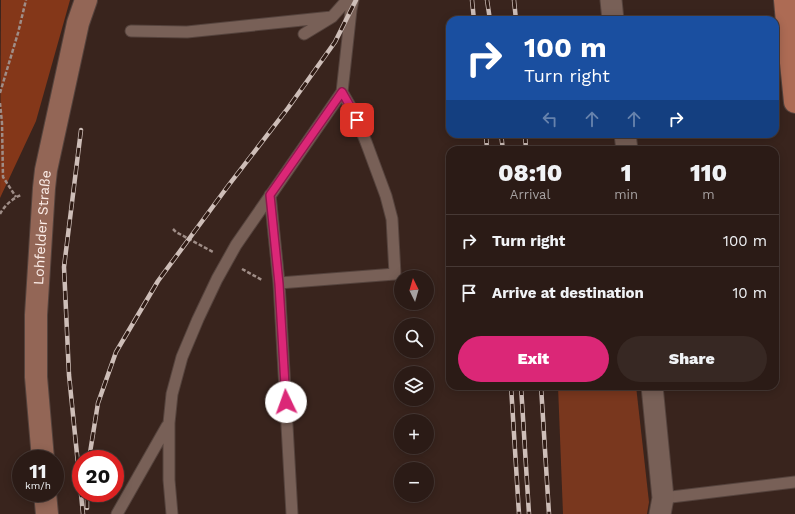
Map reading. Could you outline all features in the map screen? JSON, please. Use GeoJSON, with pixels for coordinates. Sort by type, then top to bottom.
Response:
{"type":"FeatureCollection","features":[{"type":"Feature","properties":{"kind":"main road"},"geometry":{"type":"LineString","coordinates":[[785,0],[795,102]]}},
{"type":"Feature","properties":{"kind":"street","name":"Lohfelder Straße"},"geometry":{"type":"LineString","coordinates":[[42,450],[36,377],[36,315],[44,188],[46,170],[78,23],[86,0]]}},
{"type":"Feature","properties":{"kind":"street"},"geometry":{"type":"LineString","coordinates":[[611,0],[613,16]]}},
{"type":"Feature","properties":{"kind":"street"},"geometry":{"type":"LineString","coordinates":[[652,390],[662,506]]}},
{"type":"Feature","properties":{"kind":"street"},"geometry":{"type":"LineString","coordinates":[[46,502],[47,514]]}},
{"type":"Feature","properties":{"kind":"lane"},"geometry":{"type":"LineString","coordinates":[[304,34],[332,17],[347,0]]}},
{"type":"Feature","properties":{"kind":"lane"},"geometry":{"type":"LineString","coordinates":[[172,514],[169,480],[169,424],[172,394],[182,358],[198,319],[236,244],[342,92],[353,0]]}},
{"type":"Feature","properties":{"kind":"lane"},"geometry":{"type":"LineString","coordinates":[[131,31],[187,32],[332,17]]}},
{"type":"Feature","properties":{"kind":"lane"},"geometry":{"type":"LineString","coordinates":[[279,284],[395,274],[392,219],[386,196],[354,113],[342,92]]}},
{"type":"Feature","properties":{"kind":"lane"},"geometry":{"type":"LineString","coordinates":[[270,195],[279,284],[292,514]]}},
{"type":"Feature","properties":{"kind":"lane"},"geometry":{"type":"LineString","coordinates":[[117,514],[169,424]]}},
{"type":"Feature","properties":{"kind":"lane"},"geometry":{"type":"LineString","coordinates":[[662,506],[795,482]]}},
{"type":"Feature","properties":{"kind":"path"},"geometry":{"type":"LineString","coordinates":[[0,93],[26,0]]}},
{"type":"Feature","properties":{"kind":"path"},"geometry":{"type":"LineString","coordinates":[[0,104],[2,122],[3,177],[16,197]]}},
{"type":"Feature","properties":{"kind":"shaded area"},"geometry":{"type":"Polygon","coordinates":[[[1,0],[70,0],[36,121],[0,198],[1,0]]]}},
{"type":"Feature","properties":{"kind":"shaded area"},"geometry":{"type":"Polygon","coordinates":[[[558,390],[636,390],[649,502],[647,514],[563,514],[558,390]]]}},
{"type":"Feature","properties":{"kind":"railway"},"geometry":{"type":"LineString","coordinates":[[90,450],[98,403],[116,352],[158,281],[288,108],[335,42],[356,0]]}},
{"type":"Feature","properties":{"kind":"railway"},"geometry":{"type":"LineString","coordinates":[[472,0],[474,16]]}},
{"type":"Feature","properties":{"kind":"railway"},"geometry":{"type":"LineString","coordinates":[[487,0],[489,16]]}},
{"type":"Feature","properties":{"kind":"railway"},"geometry":{"type":"LineString","coordinates":[[514,0],[516,16]]}},
{"type":"Feature","properties":{"kind":"railway"},"geometry":{"type":"LineString","coordinates":[[81,130],[64,267],[69,375],[83,514]]}},
{"type":"Feature","properties":{"kind":"railway"},"geometry":{"type":"LineString","coordinates":[[486,138],[487,146]]}},
{"type":"Feature","properties":{"kind":"railway"},"geometry":{"type":"LineString","coordinates":[[502,138],[502,146]]}},
{"type":"Feature","properties":{"kind":"railway"},"geometry":{"type":"LineString","coordinates":[[525,138],[526,146]]}},
{"type":"Feature","properties":{"kind":"railway"},"geometry":{"type":"LineString","coordinates":[[511,390],[519,514]]}},
{"type":"Feature","properties":{"kind":"railway"},"geometry":{"type":"LineString","coordinates":[[521,390],[529,514]]}},
{"type":"Feature","properties":{"kind":"railway"},"geometry":{"type":"LineString","coordinates":[[541,390],[549,514]]}},
{"type":"Feature","properties":{"kind":"railway"},"geometry":{"type":"LineString","coordinates":[[87,502],[87,508]]}},
{"type":"Feature","properties":{"kind":"route"},"geometry":{"type":"LineString","coordinates":[[286,402],[279,284],[270,195],[342,92],[357,120]]}}]}
